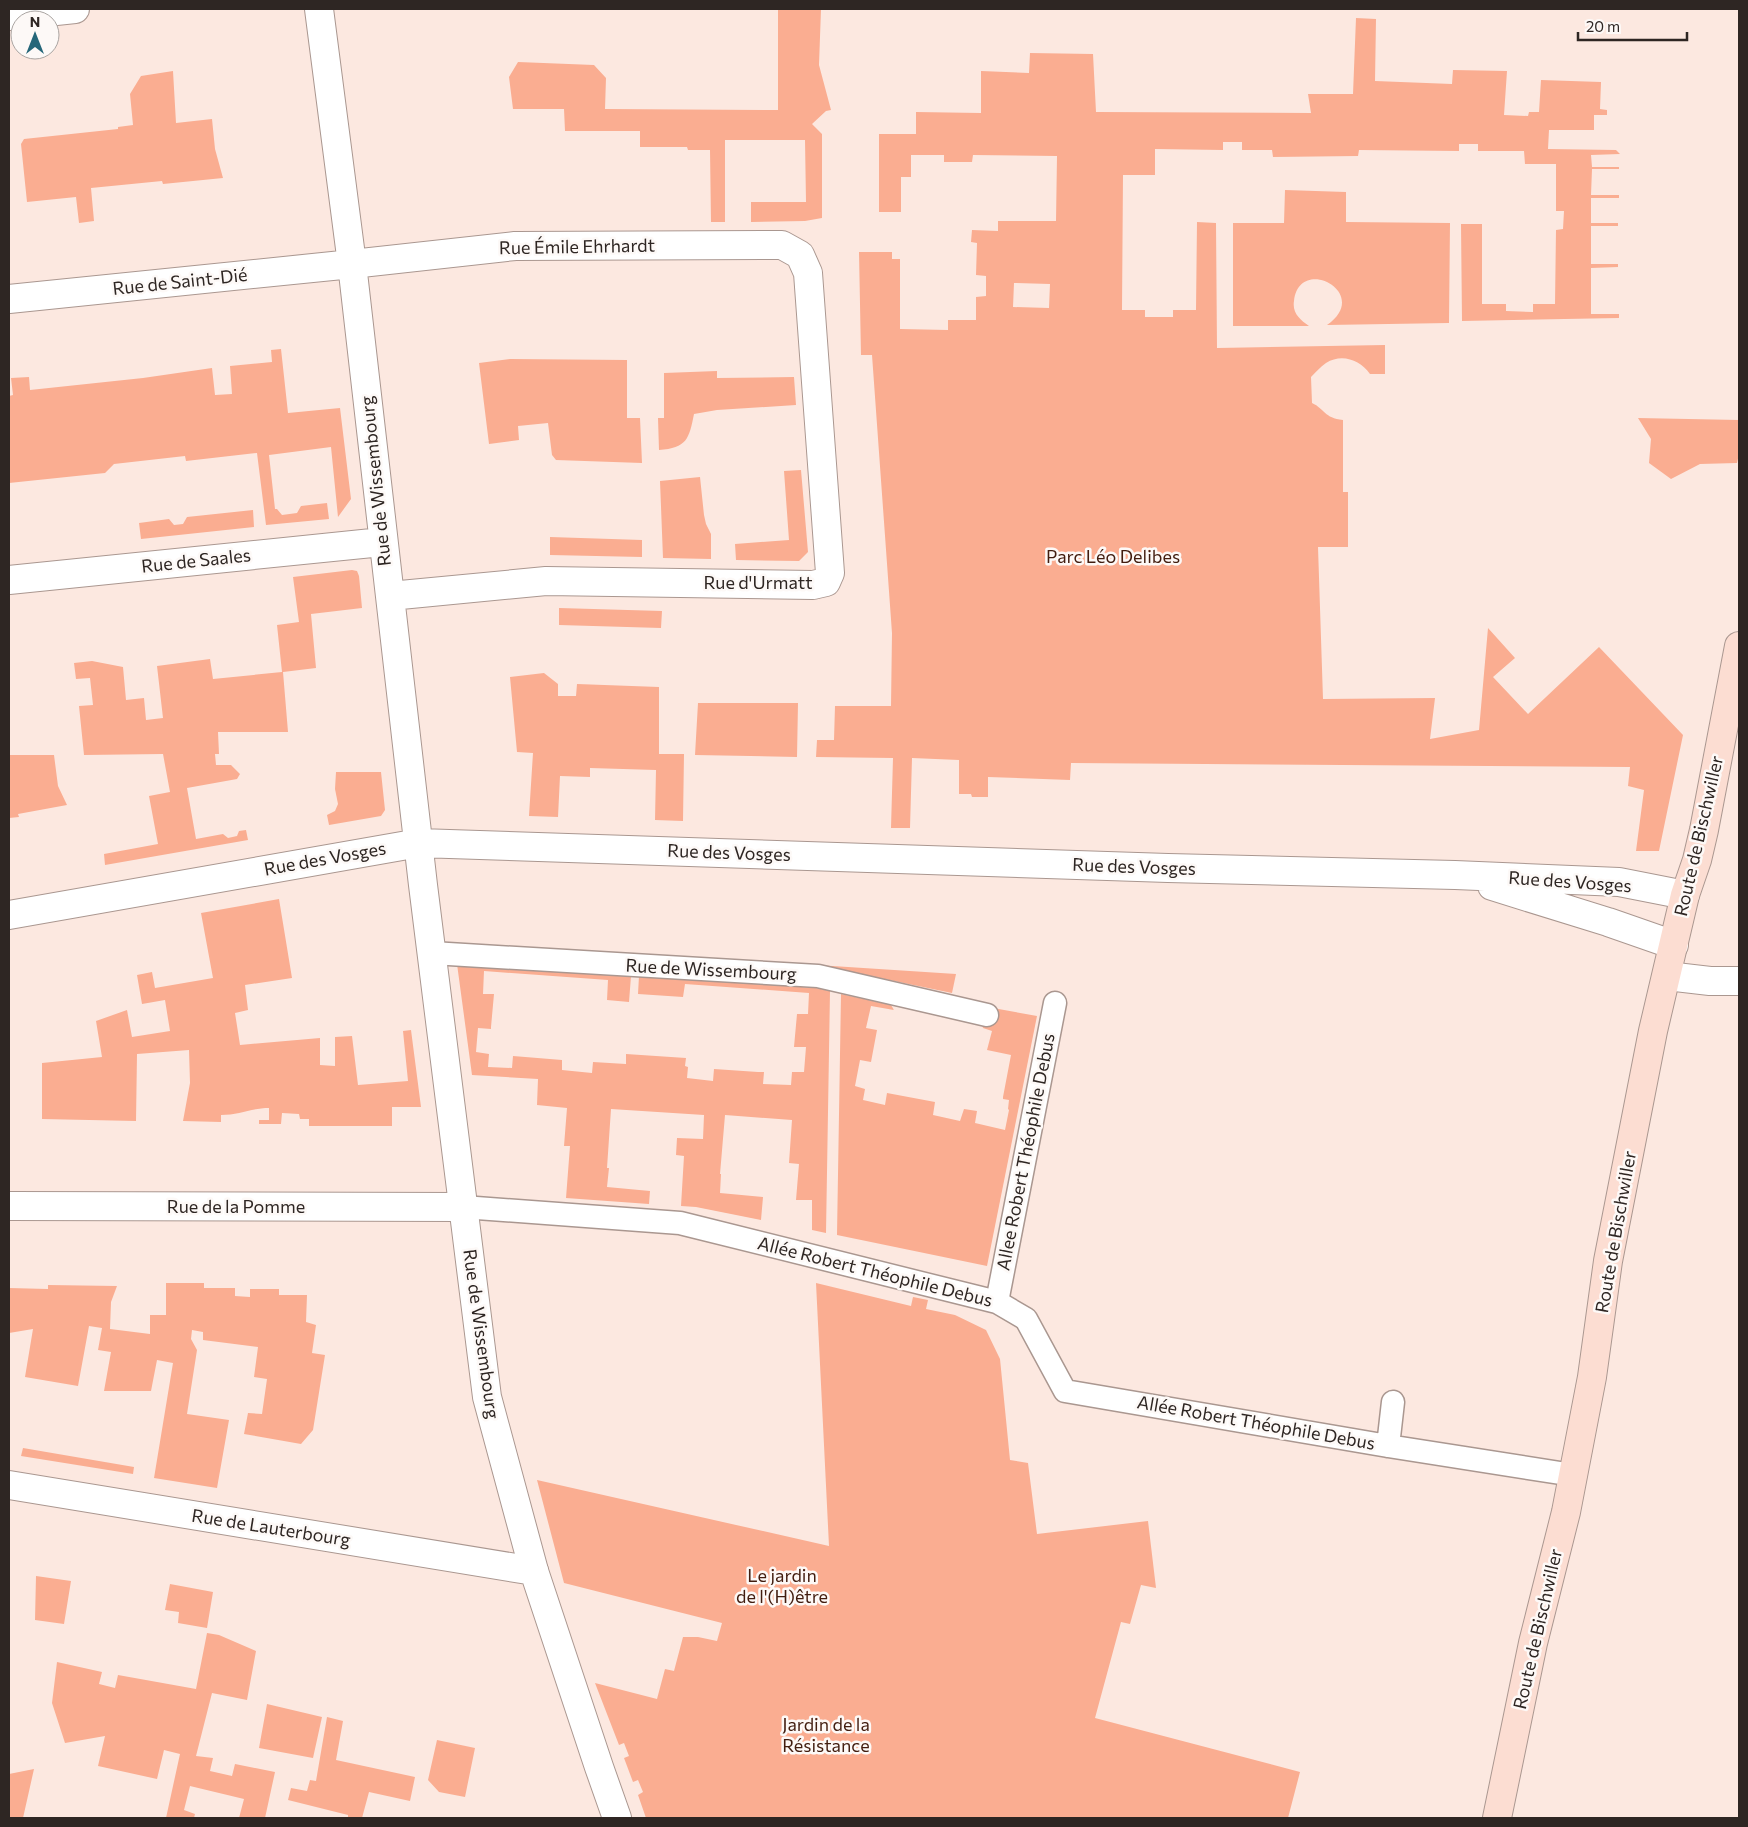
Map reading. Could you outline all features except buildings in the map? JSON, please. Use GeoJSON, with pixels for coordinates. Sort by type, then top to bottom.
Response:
{"type":"FeatureCollection","features":[{"type":"Feature","properties":{"kind":"main road","name":"Route de Bischwiller"},"geometry":{"type":"LineString","coordinates":[[1497,1818],[1533,1643],[1566,1512],[1592,1377],[1608,1262],[1653,1032],[1685,895],[1697,860],[1704,830],[1739,646]]}},
{"type":"Feature","properties":{"kind":"street"},"geometry":{"type":"LineString","coordinates":[[9,16],[75,9]]}},
{"type":"Feature","properties":{"kind":"street","name":"Rue de Wissembourg"},"geometry":{"type":"LineString","coordinates":[[319,9],[352,264],[382,542],[487,1397],[534,1571],[599,1767],[618,1818]]}},
{"type":"Feature","properties":{"kind":"street","name":"Rue Émile Ehrhardt"},"geometry":{"type":"LineString","coordinates":[[352,264],[515,246],[782,245],[800,255]]}},
{"type":"Feature","properties":{"kind":"street","name":"Rue d'Urmatt"},"geometry":{"type":"LineString","coordinates":[[390,596],[546,581],[814,585],[826,582],[830,573],[808,274],[800,255]]}},
{"type":"Feature","properties":{"kind":"street","name":"Rue de Saint-Dié"},"geometry":{"type":"LineString","coordinates":[[9,299],[352,264]]}},
{"type":"Feature","properties":{"kind":"street","name":"Rue de Saales"},"geometry":{"type":"LineString","coordinates":[[9,580],[382,542]]}},
{"type":"Feature","properties":{"kind":"street","name":"Rue des Vosges"},"geometry":{"type":"LineString","coordinates":[[9,915],[419,843],[1168,868],[1455,875],[1619,882],[1685,895]]}},
{"type":"Feature","properties":{"kind":"street","name":"Rue des Vosges"},"geometry":{"type":"LineString","coordinates":[[1455,875],[1608,922],[1674,945]]}},
{"type":"Feature","properties":{"kind":"street","name":"Rue de Wissembourg"},"geometry":{"type":"LineString","coordinates":[[432,953],[818,976],[986,1015]]}},
{"type":"Feature","properties":{"kind":"street"},"geometry":{"type":"LineString","coordinates":[[1667,976],[1710,981],[1739,981]]}},
{"type":"Feature","properties":{"kind":"street","name":"Allee Robert Théophile Debus"},"geometry":{"type":"LineString","coordinates":[[997,1302],[1055,1003]]}},
{"type":"Feature","properties":{"kind":"street","name":"Rue de la Pomme"},"geometry":{"type":"LineString","coordinates":[[9,1206],[463,1208]]}},
{"type":"Feature","properties":{"kind":"street","name":"Allée Robert Théophile Debus"},"geometry":{"type":"LineString","coordinates":[[463,1208],[680,1223],[997,1302],[1026,1319],[1065,1391],[1388,1446],[1573,1475]]}},
{"type":"Feature","properties":{"kind":"street","name":"Allée Robert Théophile Debus"},"geometry":{"type":"LineString","coordinates":[[1388,1446],[1393,1402]]}},
{"type":"Feature","properties":{"kind":"street","name":"Rue de Lauterbourg"},"geometry":{"type":"LineString","coordinates":[[9,1485],[534,1571]]}},
{"type":"Feature","properties":{"kind":"green space"},"geometry":{"type":"Polygon","coordinates":[[[778,9],[821,9],[819,65],[831,110],[826,111],[812,124],[822,134],[822,218],[805,221],[751,222],[751,202],[806,202],[805,140],[725,140],[725,222],[711,222],[710,150],[688,150],[687,147],[640,147],[640,131],[565,131],[564,109],[513,109],[509,77],[518,62],[594,65],[606,78],[605,109],[778,110],[778,9]]]}},
{"type":"Feature","properties":{"kind":"green space","name":"Parc Léo Delibes"},"geometry":{"type":"Polygon","coordinates":[[[1356,18],[1376,19],[1375,81],[1452,84],[1453,70],[1507,71],[1504,115],[1528,116],[1529,112],[1539,112],[1541,80],[1601,82],[1600,109],[1607,110],[1607,115],[1594,115],[1594,130],[1549,130],[1548,149],[1616,150],[1620,154],[1591,155],[1592,167],[1619,167],[1619,169],[1592,169],[1591,195],[1619,195],[1619,198],[1591,198],[1591,223],[1618,223],[1618,226],[1591,226],[1591,264],[1618,264],[1618,267],[1591,268],[1591,314],[1619,314],[1619,318],[1462,321],[1461,224],[1482,224],[1482,304],[1506,304],[1506,311],[1533,312],[1533,304],[1555,304],[1556,230],[1563,229],[1564,211],[1556,211],[1556,164],[1525,164],[1524,151],[1478,151],[1478,144],[1459,144],[1459,151],[1359,150],[1358,156],[1273,157],[1272,150],[1242,150],[1242,142],[1223,142],[1223,150],[1155,149],[1155,175],[1123,175],[1122,310],[1145,310],[1145,317],[1173,317],[1173,310],[1196,310],[1197,222],[1216,223],[1217,348],[1385,345],[1385,374],[1370,374],[1361,365],[1344,358],[1326,363],[1311,377],[1312,403],[1328,415],[1343,420],[1343,492],[1348,492],[1348,547],[1318,547],[1323,699],[1435,698],[1430,739],[1479,730],[1488,628],[1515,658],[1493,677],[1528,714],[1599,647],[1683,735],[1659,851],[1636,851],[1644,790],[1628,786],[1630,767],[1071,763],[1070,780],[988,777],[988,797],[972,797],[971,794],[959,794],[959,760],[912,758],[910,828],[891,828],[893,758],[816,757],[817,740],[834,740],[835,706],[891,706],[892,633],[872,355],[861,355],[859,252],[892,252],[892,259],[900,259],[900,329],[948,330],[948,320],[976,320],[976,297],[986,296],[986,276],[976,275],[977,243],[971,242],[972,230],[998,231],[998,221],[1056,221],[1057,156],[973,155],[972,162],[944,162],[944,155],[911,155],[911,177],[901,177],[901,212],[879,212],[879,134],[916,134],[916,112],[981,113],[981,71],[1029,73],[1030,53],[1093,54],[1096,112],[1311,113],[1308,94],[1353,94],[1356,18]],[[1014,283],[1013,307],[1049,308],[1050,284],[1014,283]]]}},
{"type":"Feature","properties":{"kind":"green space"},"geometry":{"type":"Polygon","coordinates":[[[173,71],[176,123],[212,119],[215,149],[223,178],[163,184],[162,181],[91,188],[94,221],[79,223],[76,197],[27,202],[21,144],[24,139],[118,129],[118,127],[133,125],[130,94],[141,76],[173,71]]]}},
{"type":"Feature","properties":{"kind":"green space"},"geometry":{"type":"Polygon","coordinates":[[[1285,190],[1346,192],[1346,222],[1450,223],[1449,323],[1327,325],[1339,313],[1342,301],[1338,291],[1330,283],[1308,280],[1299,287],[1294,301],[1294,309],[1297,316],[1309,326],[1233,326],[1233,223],[1284,223],[1285,190]]]}},
{"type":"Feature","properties":{"kind":"green space"},"geometry":{"type":"Polygon","coordinates":[[[281,349],[288,413],[340,408],[351,499],[338,517],[331,447],[269,455],[275,509],[282,515],[297,513],[301,506],[327,503],[329,519],[266,525],[257,453],[186,461],[185,456],[114,464],[105,473],[9,483],[9,396],[13,395],[11,378],[29,377],[30,390],[143,378],[212,368],[215,395],[232,394],[230,366],[272,362],[271,350],[281,349]]]}},
{"type":"Feature","properties":{"kind":"green space"},"geometry":{"type":"Polygon","coordinates":[[[510,359],[627,360],[627,418],[640,418],[642,463],[556,460],[552,455],[548,423],[518,426],[519,440],[489,444],[479,363],[510,359]]]}},
{"type":"Feature","properties":{"kind":"green space"},"geometry":{"type":"Polygon","coordinates":[[[717,371],[717,378],[794,377],[796,405],[717,410],[694,414],[685,441],[676,447],[659,450],[658,418],[664,418],[664,373],[717,371]]]}},
{"type":"Feature","properties":{"kind":"green space"},"geometry":{"type":"Polygon","coordinates":[[[1638,418],[1739,420],[1739,454],[1737,463],[1700,464],[1671,479],[1649,463],[1651,439],[1638,418]]]}},
{"type":"Feature","properties":{"kind":"green space"},"geometry":{"type":"Polygon","coordinates":[[[801,470],[808,552],[799,561],[736,560],[735,544],[789,540],[784,471],[801,470]]]}},
{"type":"Feature","properties":{"kind":"green space"},"geometry":{"type":"Polygon","coordinates":[[[700,477],[704,515],[711,534],[711,559],[663,558],[660,481],[700,477]]]}},
{"type":"Feature","properties":{"kind":"green space"},"geometry":{"type":"Polygon","coordinates":[[[253,510],[254,527],[141,539],[139,523],[169,519],[174,525],[183,524],[187,517],[253,510]]]}},
{"type":"Feature","properties":{"kind":"green space"},"geometry":{"type":"Polygon","coordinates":[[[550,537],[642,540],[642,557],[550,555],[550,537]]]}},
{"type":"Feature","properties":{"kind":"green space"},"geometry":{"type":"Polygon","coordinates":[[[357,571],[359,576],[362,608],[311,614],[316,668],[283,672],[288,732],[218,732],[219,754],[215,754],[216,765],[231,765],[240,774],[237,779],[187,788],[196,839],[223,834],[228,838],[237,836],[239,831],[246,830],[248,840],[105,865],[104,854],[158,844],[149,796],[170,792],[163,754],[84,755],[79,706],[93,705],[90,678],[76,679],[74,663],[92,661],[123,667],[126,700],[144,698],[146,720],[163,718],[157,666],[210,659],[213,679],[282,672],[277,625],[299,622],[293,577],[357,571]]]}},
{"type":"Feature","properties":{"kind":"green space"},"geometry":{"type":"Polygon","coordinates":[[[559,608],[662,611],[661,628],[559,625],[559,608]]]}},
{"type":"Feature","properties":{"kind":"green space"},"geometry":{"type":"Polygon","coordinates":[[[544,673],[558,684],[558,696],[576,696],[577,684],[659,687],[659,754],[684,754],[683,821],[655,820],[656,770],[590,768],[590,777],[560,776],[558,817],[529,816],[533,753],[517,752],[510,677],[544,673]]]}},
{"type":"Feature","properties":{"kind":"green space"},"geometry":{"type":"Polygon","coordinates":[[[698,703],[798,703],[797,757],[695,755],[698,703]]]}},
{"type":"Feature","properties":{"kind":"green space"},"geometry":{"type":"Polygon","coordinates":[[[9,755],[54,755],[58,786],[67,805],[18,814],[19,817],[9,818],[9,755]]]}},
{"type":"Feature","properties":{"kind":"green space"},"geometry":{"type":"Polygon","coordinates":[[[336,772],[381,772],[385,810],[381,816],[329,825],[327,815],[335,811],[338,804],[335,789],[336,772]]]}},
{"type":"Feature","properties":{"kind":"green space"},"geometry":{"type":"Polygon","coordinates":[[[279,899],[292,978],[245,985],[248,1010],[235,1013],[240,1045],[320,1038],[320,1065],[335,1066],[335,1037],[352,1036],[358,1085],[408,1081],[403,1031],[411,1030],[421,1107],[392,1107],[392,1126],[309,1126],[309,1119],[300,1119],[299,1114],[282,1113],[281,1124],[259,1124],[259,1120],[269,1120],[269,1108],[221,1115],[221,1122],[183,1121],[190,1083],[189,1050],[137,1054],[136,1121],[42,1119],[42,1063],[102,1057],[96,1021],[127,1010],[132,1037],[170,1031],[165,1000],[142,1004],[137,975],[152,972],[155,988],[213,978],[201,913],[279,899]]]}},
{"type":"Feature","properties":{"kind":"green space"},"geometry":{"type":"Polygon","coordinates":[[[457,964],[631,976],[629,1002],[607,1000],[608,980],[484,971],[483,994],[494,994],[491,1029],[478,1028],[476,1052],[489,1054],[488,1067],[512,1068],[513,1056],[562,1060],[562,1070],[592,1073],[593,1062],[626,1064],[626,1054],[686,1058],[685,1066],[688,1067],[687,1078],[713,1081],[714,1069],[764,1072],[763,1084],[791,1085],[792,1072],[804,1072],[806,1047],[794,1047],[797,1014],[808,1014],[809,993],[685,984],[683,997],[638,994],[639,976],[816,988],[830,991],[826,1233],[812,1230],[812,1200],[796,1200],[799,1164],[789,1163],[792,1120],[725,1115],[720,1193],[763,1197],[761,1220],[696,1207],[681,1206],[684,1156],[676,1155],[677,1138],[703,1139],[704,1115],[611,1109],[607,1187],[650,1191],[649,1204],[566,1198],[570,1146],[564,1146],[567,1108],[537,1105],[538,1079],[472,1075],[457,964]]]}},
{"type":"Feature","properties":{"kind":"green space"},"geometry":{"type":"Polygon","coordinates":[[[817,965],[956,974],[952,993],[817,965]]]}},
{"type":"Feature","properties":{"kind":"green space"},"geometry":{"type":"Polygon","coordinates":[[[841,994],[891,1005],[894,1010],[871,1006],[866,1028],[877,1030],[871,1062],[860,1060],[855,1086],[865,1089],[863,1100],[885,1105],[887,1093],[935,1102],[933,1115],[960,1121],[964,1109],[977,1111],[975,1123],[1005,1130],[1009,1100],[1003,1099],[1003,1097],[1011,1055],[987,1050],[992,1031],[983,1028],[982,1025],[989,1026],[993,1008],[1037,1016],[987,1266],[837,1235],[841,994]]]}},
{"type":"Feature","properties":{"kind":"green space"},"geometry":{"type":"Polygon","coordinates":[[[166,1283],[204,1283],[204,1288],[235,1288],[235,1296],[250,1297],[250,1289],[279,1289],[279,1295],[307,1295],[306,1322],[316,1325],[312,1353],[325,1355],[313,1430],[301,1444],[244,1434],[248,1413],[262,1414],[267,1379],[254,1377],[258,1347],[203,1340],[203,1332],[192,1330],[191,1339],[197,1350],[187,1414],[229,1420],[217,1488],[154,1478],[173,1363],[157,1360],[151,1391],[104,1391],[111,1352],[98,1350],[102,1328],[89,1326],[78,1386],[25,1377],[33,1329],[9,1333],[9,1288],[48,1289],[48,1285],[117,1286],[111,1302],[110,1329],[150,1334],[150,1315],[166,1315],[166,1283]]]}},
{"type":"Feature","properties":{"kind":"green space"},"geometry":{"type":"Polygon","coordinates":[[[816,1283],[911,1306],[913,1297],[928,1300],[926,1309],[955,1315],[986,1330],[1000,1359],[1010,1460],[1028,1463],[1037,1534],[1148,1521],[1156,1588],[1141,1585],[1130,1624],[1121,1622],[1095,1718],[1300,1772],[1288,1818],[646,1818],[638,1795],[643,1792],[638,1780],[633,1782],[624,1758],[629,1756],[624,1743],[619,1745],[595,1683],[657,1699],[665,1669],[674,1671],[683,1637],[698,1637],[717,1641],[722,1623],[564,1583],[537,1480],[829,1546],[816,1283]]]}},
{"type":"Feature","properties":{"kind":"green space"},"geometry":{"type":"Polygon","coordinates":[[[23,1448],[134,1467],[133,1474],[21,1456],[23,1448]]]}},
{"type":"Feature","properties":{"kind":"green space"},"geometry":{"type":"Polygon","coordinates":[[[36,1576],[71,1581],[64,1624],[35,1620],[36,1576]]]}},
{"type":"Feature","properties":{"kind":"green space"},"geometry":{"type":"Polygon","coordinates":[[[170,1584],[213,1592],[207,1628],[178,1623],[179,1612],[165,1610],[170,1584]]]}},
{"type":"Feature","properties":{"kind":"green space"},"geometry":{"type":"Polygon","coordinates":[[[207,1633],[219,1635],[256,1651],[247,1700],[212,1693],[196,1756],[213,1758],[210,1771],[232,1776],[235,1764],[275,1772],[265,1818],[239,1818],[244,1799],[190,1786],[184,1810],[195,1814],[194,1818],[166,1818],[180,1754],[164,1750],[157,1779],[98,1766],[105,1736],[65,1743],[52,1703],[57,1662],[102,1672],[99,1684],[115,1688],[118,1675],[196,1689],[207,1633]]]}},
{"type":"Feature","properties":{"kind":"green space"},"geometry":{"type":"Polygon","coordinates":[[[267,1704],[322,1717],[313,1758],[259,1748],[267,1704]]]}},
{"type":"Feature","properties":{"kind":"green space"},"geometry":{"type":"Polygon","coordinates":[[[327,1717],[343,1721],[336,1760],[415,1777],[410,1801],[369,1792],[362,1818],[348,1818],[348,1815],[288,1800],[291,1788],[307,1791],[310,1780],[316,1781],[327,1717]]]}},
{"type":"Feature","properties":{"kind":"green space"},"geometry":{"type":"Polygon","coordinates":[[[437,1740],[475,1748],[465,1797],[439,1792],[428,1780],[437,1740]]]}},
{"type":"Feature","properties":{"kind":"green space"},"geometry":{"type":"Polygon","coordinates":[[[34,1769],[23,1818],[9,1818],[9,1774],[34,1769]]]}},
{"type":"Feature","properties":{"kind":"park label","name":"Le jardin de l'(H)être"},"geometry":{"type":"Point","coordinates":[782,1586]}},
{"type":"Feature","properties":{"kind":"park label","name":"Jardin de la Résistance"},"geometry":{"type":"Point","coordinates":[826,1735]}}]}
